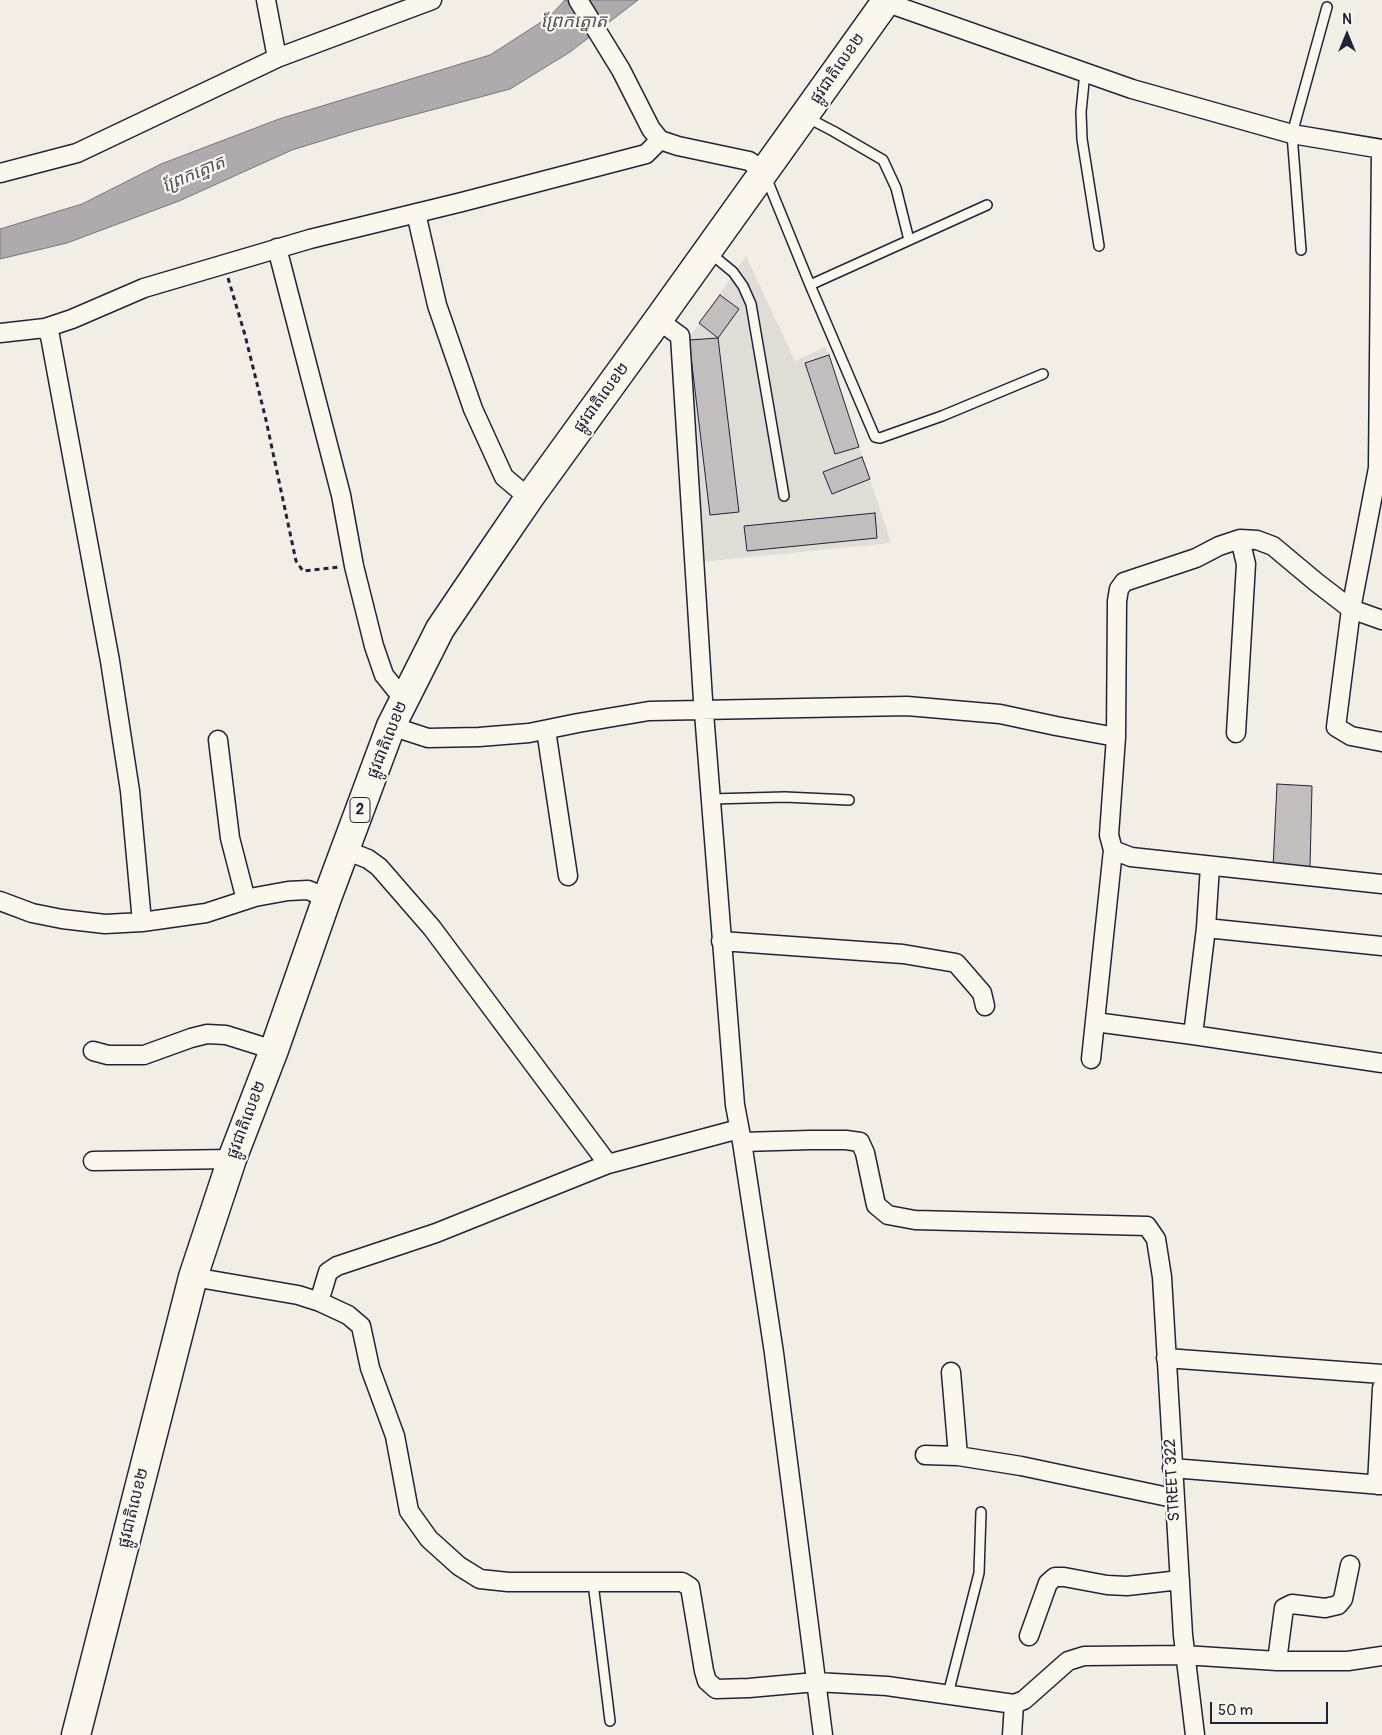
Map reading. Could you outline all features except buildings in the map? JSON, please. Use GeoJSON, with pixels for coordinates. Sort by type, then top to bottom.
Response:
{"type":"FeatureCollection","features":[{"type":"Feature","properties":{"kind":"highway","name":"ផ្លូវជាតិលេខ២"},"geometry":{"type":"LineString","coordinates":[[76,1735],[193,1278],[232,1159],[274,1050],[327,898],[391,726],[440,629],[529,498],[886,1]]}},
{"type":"Feature","properties":{"kind":"street"},"geometry":{"type":"LineString","coordinates":[[266,0],[277,58]]}},
{"type":"Feature","properties":{"kind":"street"},"geometry":{"type":"LineString","coordinates":[[0,173],[77,153],[277,58],[408,4],[432,0]]}},
{"type":"Feature","properties":{"kind":"street"},"geometry":{"type":"LineString","coordinates":[[578,0],[651,129],[660,140],[678,146],[749,161],[764,171]]}},
{"type":"Feature","properties":{"kind":"street"},"geometry":{"type":"LineString","coordinates":[[886,1],[1132,89],[1292,134],[1382,149],[1380,468],[1351,609],[1336,727],[1352,736],[1382,742]]}},
{"type":"Feature","properties":{"kind":"street"},"geometry":{"type":"LineString","coordinates":[[0,333],[45,328],[72,319],[144,288],[277,248],[646,154],[660,140]]}},
{"type":"Feature","properties":{"kind":"street"},"geometry":{"type":"LineString","coordinates":[[416,213],[437,305],[473,409],[504,478],[529,498]]}},
{"type":"Feature","properties":{"kind":"street"},"geometry":{"type":"LineString","coordinates":[[277,248],[341,495],[354,566],[374,646],[384,675],[404,700]]}},
{"type":"Feature","properties":{"kind":"street"},"geometry":{"type":"LineString","coordinates":[[658,320],[680,336],[704,709],[729,1048],[740,1135],[774,1353],[824,1735]]}},
{"type":"Feature","properties":{"kind":"street"},"geometry":{"type":"LineString","coordinates":[[45,328],[50,336],[110,661],[130,791],[142,922]]}},
{"type":"Feature","properties":{"kind":"street"},"geometry":{"type":"LineString","coordinates":[[1236,733],[1246,564],[1240,539]]}},
{"type":"Feature","properties":{"kind":"street"},"geometry":{"type":"LineString","coordinates":[[1091,1059],[1113,850],[1109,835],[1116,737],[1119,589],[1124,582],[1196,558],[1219,546],[1240,539],[1256,540],[1273,546],[1351,609],[1382,620]]}},
{"type":"Feature","properties":{"kind":"street"},"geometry":{"type":"LineString","coordinates":[[391,726],[428,738],[529,734],[578,722],[649,711],[906,706],[1000,714],[1116,737]]}},
{"type":"Feature","properties":{"kind":"street"},"geometry":{"type":"LineString","coordinates":[[546,730],[568,876]]}},
{"type":"Feature","properties":{"kind":"street"},"geometry":{"type":"LineString","coordinates":[[218,740],[230,838],[246,900]]}},
{"type":"Feature","properties":{"kind":"street"},"geometry":{"type":"LineString","coordinates":[[345,850],[368,859],[379,867],[432,928],[564,1108],[608,1164]]}},
{"type":"Feature","properties":{"kind":"street"},"geometry":{"type":"LineString","coordinates":[[1113,850],[1131,856],[1210,866],[1382,884]]}},
{"type":"Feature","properties":{"kind":"street"},"geometry":{"type":"LineString","coordinates":[[1193,1035],[1206,928],[1210,866]]}},
{"type":"Feature","properties":{"kind":"street"},"geometry":{"type":"LineString","coordinates":[[0,901],[32,913],[62,920],[105,924],[142,922],[206,913],[246,900],[288,891],[308,890],[327,898]]}},
{"type":"Feature","properties":{"kind":"street"},"geometry":{"type":"LineString","coordinates":[[1206,928],[1382,946]]}},
{"type":"Feature","properties":{"kind":"street"},"geometry":{"type":"LineString","coordinates":[[721,941],[903,954],[956,964],[967,974],[982,993],[985,1006]]}},
{"type":"Feature","properties":{"kind":"street"},"geometry":{"type":"LineString","coordinates":[[1095,1022],[1382,1063]]}},
{"type":"Feature","properties":{"kind":"street"},"geometry":{"type":"LineString","coordinates":[[92,1051],[108,1055],[144,1055],[207,1034],[226,1035],[274,1050]]}},
{"type":"Feature","properties":{"kind":"street"},"geometry":{"type":"LineString","coordinates":[[322,1292],[328,1272],[337,1266],[436,1233],[608,1164],[740,1135]]}},
{"type":"Feature","properties":{"kind":"street","name":"STREET 322"},"geometry":{"type":"LineString","coordinates":[[740,1135],[860,1142],[865,1153],[876,1205],[888,1215],[915,1220],[1087,1226],[1147,1226],[1156,1240],[1162,1277],[1173,1498],[1184,1656],[1196,1735]]}},
{"type":"Feature","properties":{"kind":"street"},"geometry":{"type":"LineString","coordinates":[[92,1162],[232,1159]]}},
{"type":"Feature","properties":{"kind":"street"},"geometry":{"type":"LineString","coordinates":[[193,1278],[298,1295],[335,1309],[361,1326],[370,1368],[395,1436],[409,1511],[429,1540],[459,1566],[480,1579],[508,1582],[682,1582],[690,1587],[707,1681],[716,1689],[816,1682],[887,1686],[1014,1704],[1024,1700],[1068,1661],[1084,1656],[1184,1656],[1277,1661],[1348,1661],[1382,1656]]}},
{"type":"Feature","properties":{"kind":"street"},"geometry":{"type":"LineString","coordinates":[[1166,1358],[1382,1374]]}},
{"type":"Feature","properties":{"kind":"street"},"geometry":{"type":"LineString","coordinates":[[951,1372],[958,1456]]}},
{"type":"Feature","properties":{"kind":"street"},"geometry":{"type":"LineString","coordinates":[[1172,1468],[1379,1485],[1382,1388]]}},
{"type":"Feature","properties":{"kind":"street"},"geometry":{"type":"LineString","coordinates":[[925,1455],[958,1456],[1021,1466],[1173,1498]]}},
{"type":"Feature","properties":{"kind":"street"},"geometry":{"type":"LineString","coordinates":[[1277,1661],[1284,1608],[1292,1604],[1324,1608],[1338,1604],[1343,1598],[1350,1565]]}},
{"type":"Feature","properties":{"kind":"street"},"geometry":{"type":"LineString","coordinates":[[1029,1636],[1048,1583],[1055,1577],[1127,1586],[1180,1580]]}},
{"type":"Feature","properties":{"kind":"street"},"geometry":{"type":"LineString","coordinates":[[1012,1735],[1014,1704]]}},
{"type":"Feature","properties":{"kind":"lane"},"geometry":{"type":"LineString","coordinates":[[1301,250],[1292,134],[1327,7]]}},
{"type":"Feature","properties":{"kind":"lane"},"geometry":{"type":"LineString","coordinates":[[1085,72],[1081,112],[1082,139],[1099,246]]}},
{"type":"Feature","properties":{"kind":"lane"},"geometry":{"type":"LineString","coordinates":[[804,116],[883,160],[896,188],[909,240]]}},
{"type":"Feature","properties":{"kind":"lane"},"geometry":{"type":"LineString","coordinates":[[764,171],[810,286],[875,437],[880,438],[942,416],[1043,374]]}},
{"type":"Feature","properties":{"kind":"lane"},"geometry":{"type":"LineString","coordinates":[[810,286],[987,205]]}},
{"type":"Feature","properties":{"kind":"lane"},"geometry":{"type":"LineString","coordinates":[[707,251],[733,272],[743,286],[751,304],[784,496]]}},
{"type":"Feature","properties":{"kind":"lane"},"geometry":{"type":"LineString","coordinates":[[711,799],[785,797],[848,800]]}},
{"type":"Feature","properties":{"kind":"lane"},"geometry":{"type":"LineString","coordinates":[[948,1694],[979,1573],[981,1512]]}},
{"type":"Feature","properties":{"kind":"lane"},"geometry":{"type":"LineString","coordinates":[[593,1583],[610,1721]]}},
{"type":"Feature","properties":{"kind":"path"},"geometry":{"type":"LineString","coordinates":[[223,264],[245,335],[266,420],[296,561],[303,571],[354,566]]}},
{"type":"Feature","properties":{"kind":"shaded area"},"geometry":{"type":"Polygon","coordinates":[[[746,256],[795,361],[826,347],[891,543],[701,562],[689,338],[746,256]]]}},
{"type":"Feature","properties":{"kind":"water","name":"ព្រែកត្នោត"},"geometry":{"type":"Polygon","coordinates":[[[565,0],[638,0],[570,52],[510,89],[357,130],[292,150],[179,201],[67,243],[0,259],[0,229],[82,204],[161,164],[279,119],[490,55],[549,17],[565,0]]]}}]}
